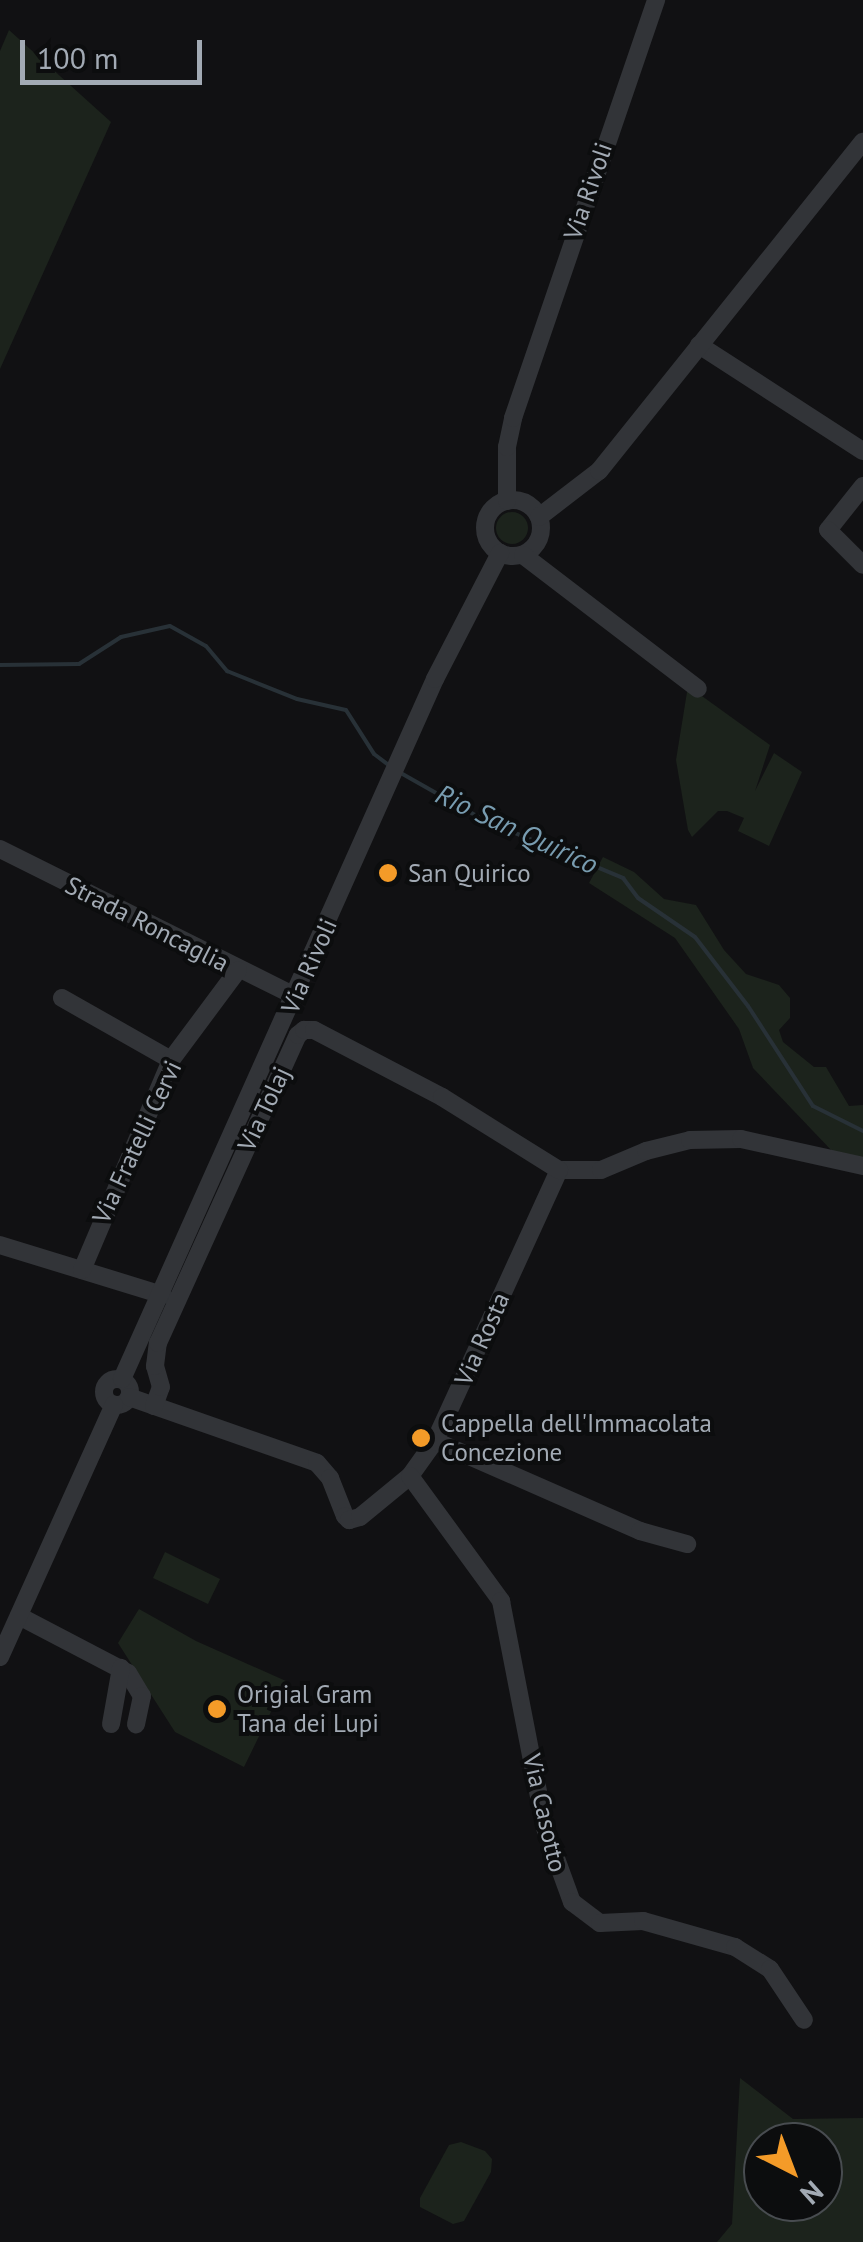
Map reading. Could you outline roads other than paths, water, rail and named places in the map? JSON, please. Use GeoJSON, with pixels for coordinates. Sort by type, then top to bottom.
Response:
{"type":"FeatureCollection","features":[{"type":"Feature","properties":{"kind":"street","name":"Via Rivoli"},"geometry":{"type":"LineString","coordinates":[[0,1657],[122,1394],[404,752],[473,600],[500,553],[486,537],[486,523],[493,509],[507,501],[507,446],[514,418],[656,0]]}},
{"type":"Feature","properties":{"kind":"street"},"geometry":{"type":"LineString","coordinates":[[539,517],[598,471],[863,142]]}},
{"type":"Feature","properties":{"kind":"street"},"geometry":{"type":"LineString","coordinates":[[700,345],[863,451]]}},
{"type":"Feature","properties":{"kind":"street"},"geometry":{"type":"LineString","coordinates":[[863,486],[828,530],[863,565]]}},
{"type":"Feature","properties":{"kind":"street"},"geometry":{"type":"LineString","coordinates":[[507,501],[530,505],[539,517],[537,544],[523,555]]}},
{"type":"Feature","properties":{"kind":"street"},"geometry":{"type":"LineString","coordinates":[[500,553],[523,555],[698,689]]}},
{"type":"Feature","properties":{"kind":"street","name":"Strada Roncaglia"},"geometry":{"type":"LineString","coordinates":[[0,850],[296,996]]}},
{"type":"Feature","properties":{"kind":"street","name":"Via Fratelli Cervi"},"geometry":{"type":"LineString","coordinates":[[82,1270],[172,1060],[238,970]]}},
{"type":"Feature","properties":{"kind":"street"},"geometry":{"type":"LineString","coordinates":[[62,998],[172,1060]]}},
{"type":"Feature","properties":{"kind":"street","name":"Via Tolaj"},"geometry":{"type":"LineString","coordinates":[[154,1406],[160,1387],[155,1366],[158,1343],[298,1034],[304,1030],[314,1030],[442,1097],[560,1170]]}},
{"type":"Feature","properties":{"kind":"street"},"geometry":{"type":"LineString","coordinates":[[560,1170],[602,1170],[646,1151],[690,1140],[742,1139],[863,1166]]}},
{"type":"Feature","properties":{"kind":"street","name":"Via Rosta"},"geometry":{"type":"LineString","coordinates":[[122,1394],[317,1462],[330,1478],[349,1520],[375,1508],[410,1476],[435,1440],[560,1170]]}},
{"type":"Feature","properties":{"kind":"street"},"geometry":{"type":"LineString","coordinates":[[0,1245],[163,1295]]}},
{"type":"Feature","properties":{"kind":"street"},"geometry":{"type":"LineString","coordinates":[[435,1440],[640,1531],[687,1544]]}},
{"type":"Feature","properties":{"kind":"street","name":"Via Casotto"},"geometry":{"type":"LineString","coordinates":[[410,1476],[501,1601],[546,1828],[572,1902],[600,1923],[644,1922],[735,1947],[770,1969],[804,2020]]}},
{"type":"Feature","properties":{"kind":"street"},"geometry":{"type":"LineString","coordinates":[[19,1616],[134,1679],[142,1696],[136,1724]]}},
{"type":"Feature","properties":{"kind":"street"},"geometry":{"type":"LineString","coordinates":[[111,1724],[120,1668]]}},
{"type":"Feature","properties":{"kind":"waterway","name":"Rio San Quirico"},"geometry":{"type":"LineString","coordinates":[[0,665],[79,664],[121,637],[170,626],[206,646],[227,671],[297,699],[346,710],[374,754],[391,767]]}},
{"type":"Feature","properties":{"kind":"waterway","name":"Rio San Quirico"},"geometry":{"type":"LineString","coordinates":[[399,772],[484,820],[623,878],[638,898],[695,937],[748,1006],[813,1106],[863,1131]]}},
{"type":"Feature","properties":{"kind":"place","name":"San Quirico"},"geometry":{"type":"Point","coordinates":[388,873]}},
{"type":"Feature","properties":{"kind":"place","name":"Cappella dell'Immacolata Concezione"},"geometry":{"type":"Point","coordinates":[421,1438]}},
{"type":"Feature","properties":{"kind":"place","name":"Origial Gram Tana dei Lupi"},"geometry":{"type":"Point","coordinates":[217,1709]}}]}
